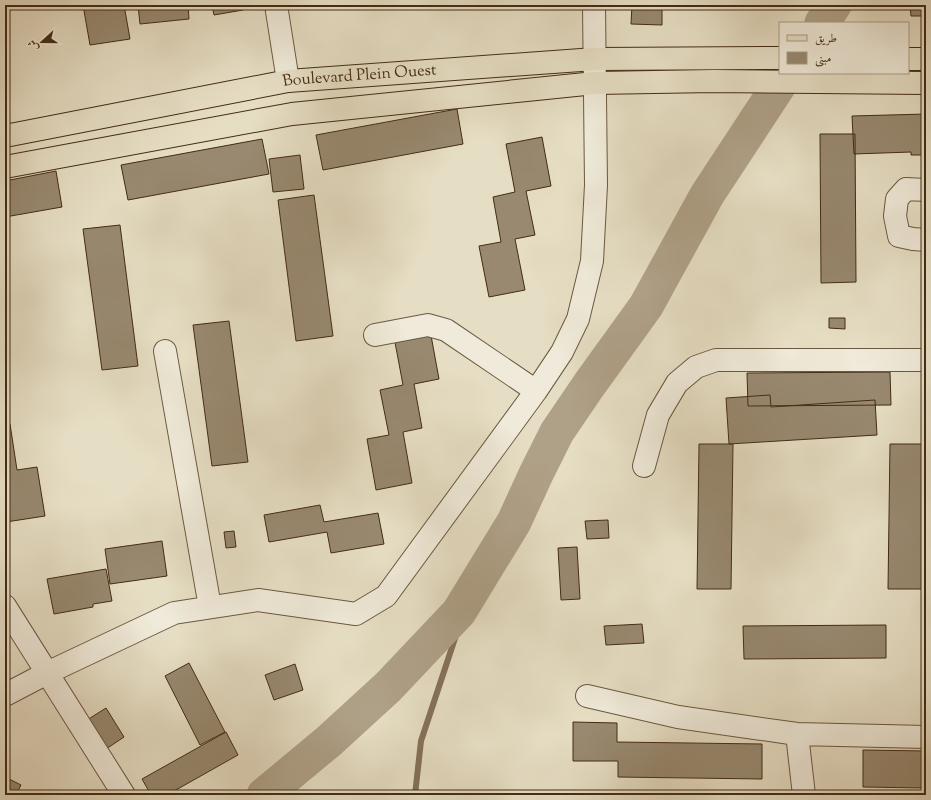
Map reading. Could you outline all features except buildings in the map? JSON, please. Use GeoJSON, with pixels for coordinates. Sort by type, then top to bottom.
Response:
{"type":"FeatureCollection","features":[{"type":"Feature","properties":{"kind":"main road","name":"Boulevard Plein Ouest"},"geometry":{"type":"LineString","coordinates":[[5,136],[288,82],[595,59],[718,57],[779,58]]}},
{"type":"Feature","properties":{"kind":"main road"},"geometry":{"type":"LineString","coordinates":[[909,59],[926,59]]}},
{"type":"Feature","properties":{"kind":"main road","name":"Boulevard Plein Ouest"},"geometry":{"type":"LineString","coordinates":[[5,167],[292,114],[595,83],[714,81],[926,83]]}},
{"type":"Feature","properties":{"kind":"street"},"geometry":{"type":"LineString","coordinates":[[276,5],[288,82]]}},
{"type":"Feature","properties":{"kind":"street"},"geometry":{"type":"LineString","coordinates":[[5,696],[47,673],[174,613],[258,600],[356,614],[386,596],[536,391],[562,352],[578,319],[592,261],[596,185],[594,5]]}},
{"type":"Feature","properties":{"kind":"street"},"geometry":{"type":"LineString","coordinates":[[926,190],[906,189],[897,199],[895,216],[899,236],[913,240],[926,240]]}},
{"type":"Feature","properties":{"kind":"street"},"geometry":{"type":"LineString","coordinates":[[375,335],[428,325],[446,330],[536,391]]}},
{"type":"Feature","properties":{"kind":"street"},"geometry":{"type":"LineString","coordinates":[[165,350],[210,607]]}},
{"type":"Feature","properties":{"kind":"street"},"geometry":{"type":"LineString","coordinates":[[644,466],[658,414],[677,383],[696,367],[716,360],[926,360]]}},
{"type":"Feature","properties":{"kind":"street"},"geometry":{"type":"LineString","coordinates":[[5,606],[124,795]]}},
{"type":"Feature","properties":{"kind":"street"},"geometry":{"type":"LineString","coordinates":[[587,696],[678,717],[797,734],[926,737]]}},
{"type":"Feature","properties":{"kind":"street"},"geometry":{"type":"LineString","coordinates":[[797,734],[804,795]]}},
{"type":"Feature","properties":{"kind":"waterway"},"geometry":{"type":"LineString","coordinates":[[823,22],[834,5]]}},
{"type":"Feature","properties":{"kind":"waterway"},"geometry":{"type":"LineString","coordinates":[[264,795],[329,741],[388,687],[459,612],[514,522],[557,432],[646,306],[707,195],[786,74]]}},
{"type":"Feature","properties":{"kind":"waterway"},"geometry":{"type":"LineString","coordinates":[[415,795],[421,741],[470,593]]}}]}
